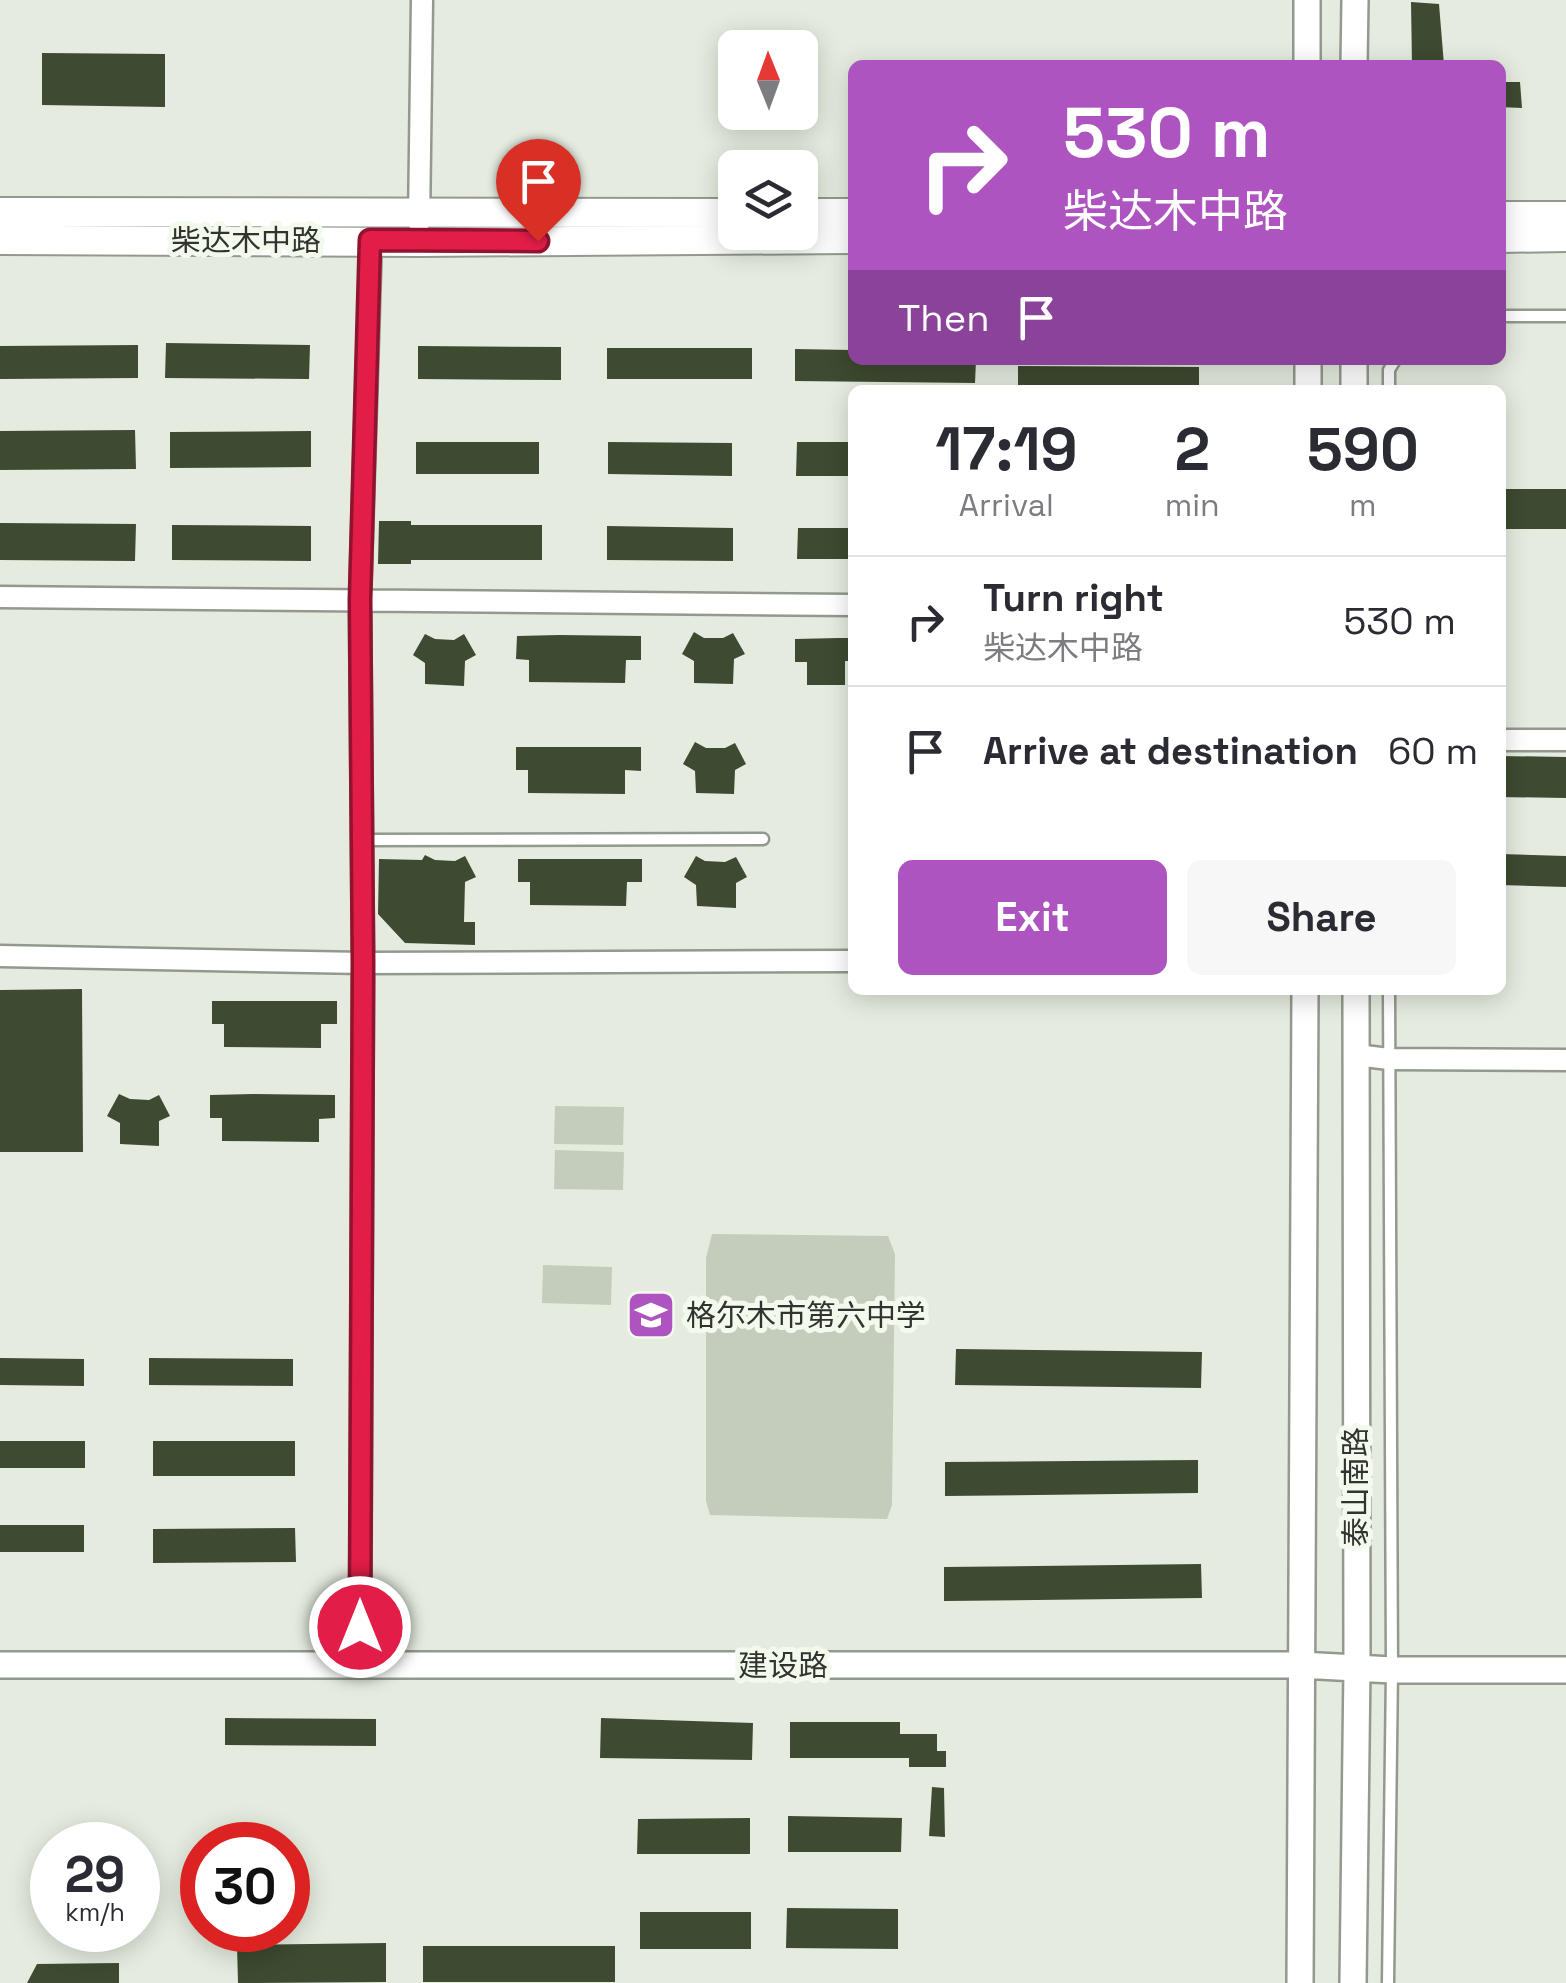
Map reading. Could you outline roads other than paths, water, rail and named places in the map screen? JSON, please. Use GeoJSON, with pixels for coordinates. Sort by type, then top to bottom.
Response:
{"type":"FeatureCollection","features":[{"type":"Feature","properties":{"kind":"main road","name":"柴达木中路"},"geometry":{"type":"LineString","coordinates":[[0,212],[718,213]]}},
{"type":"Feature","properties":{"kind":"main road"},"geometry":{"type":"LineString","coordinates":[[818,213],[848,213]]}},
{"type":"Feature","properties":{"kind":"main road"},"geometry":{"type":"LineString","coordinates":[[1506,216],[1566,216]]}},
{"type":"Feature","properties":{"kind":"main road"},"geometry":{"type":"LineString","coordinates":[[1506,238],[1566,238]]}},
{"type":"Feature","properties":{"kind":"main road","name":"柴达木中路"},"geometry":{"type":"LineString","coordinates":[[0,240],[848,239]]}},
{"type":"Feature","properties":{"kind":"street"},"geometry":{"type":"LineString","coordinates":[[420,242],[422,0]]}},
{"type":"Feature","properties":{"kind":"street"},"geometry":{"type":"LineString","coordinates":[[1307,0],[1308,60]]}},
{"type":"Feature","properties":{"kind":"street"},"geometry":{"type":"LineString","coordinates":[[1354,0],[1354,60]]}},
{"type":"Feature","properties":{"kind":"street"},"geometry":{"type":"LineString","coordinates":[[360,1666],[360,600],[370,240]]}},
{"type":"Feature","properties":{"kind":"street"},"geometry":{"type":"LineString","coordinates":[[0,597],[848,605]]}},
{"type":"Feature","properties":{"kind":"street"},"geometry":{"type":"LineString","coordinates":[[1506,740],[1566,740]]}},
{"type":"Feature","properties":{"kind":"street"},"geometry":{"type":"LineString","coordinates":[[0,956],[363,963],[848,961]]}},
{"type":"Feature","properties":{"kind":"street","name":"泰山南路"},"geometry":{"type":"LineString","coordinates":[[1300,1983],[1305,995]]}},
{"type":"Feature","properties":{"kind":"street","name":"泰山南路"},"geometry":{"type":"LineString","coordinates":[[1353,1983],[1356,995]]}},
{"type":"Feature","properties":{"kind":"street"},"geometry":{"type":"LineString","coordinates":[[1356,1055],[1389,1059],[1566,1060]]}},
{"type":"Feature","properties":{"kind":"street","name":"建设路"},"geometry":{"type":"LineString","coordinates":[[0,1666],[1301,1665],[1392,1670],[1566,1670]]}},
{"type":"Feature","properties":{"kind":"lane"},"geometry":{"type":"LineString","coordinates":[[1506,316],[1566,316]]}},
{"type":"Feature","properties":{"kind":"lane"},"geometry":{"type":"LineString","coordinates":[[362,840],[763,839]]}},
{"type":"Feature","properties":{"kind":"lane"},"geometry":{"type":"LineString","coordinates":[[1388,995],[1392,1670],[1388,1983]]}},
{"type":"Feature","properties":{"kind":"place","name":"格尔木市第六中学"},"geometry":{"type":"Point","coordinates":[651,1315]}}]}
